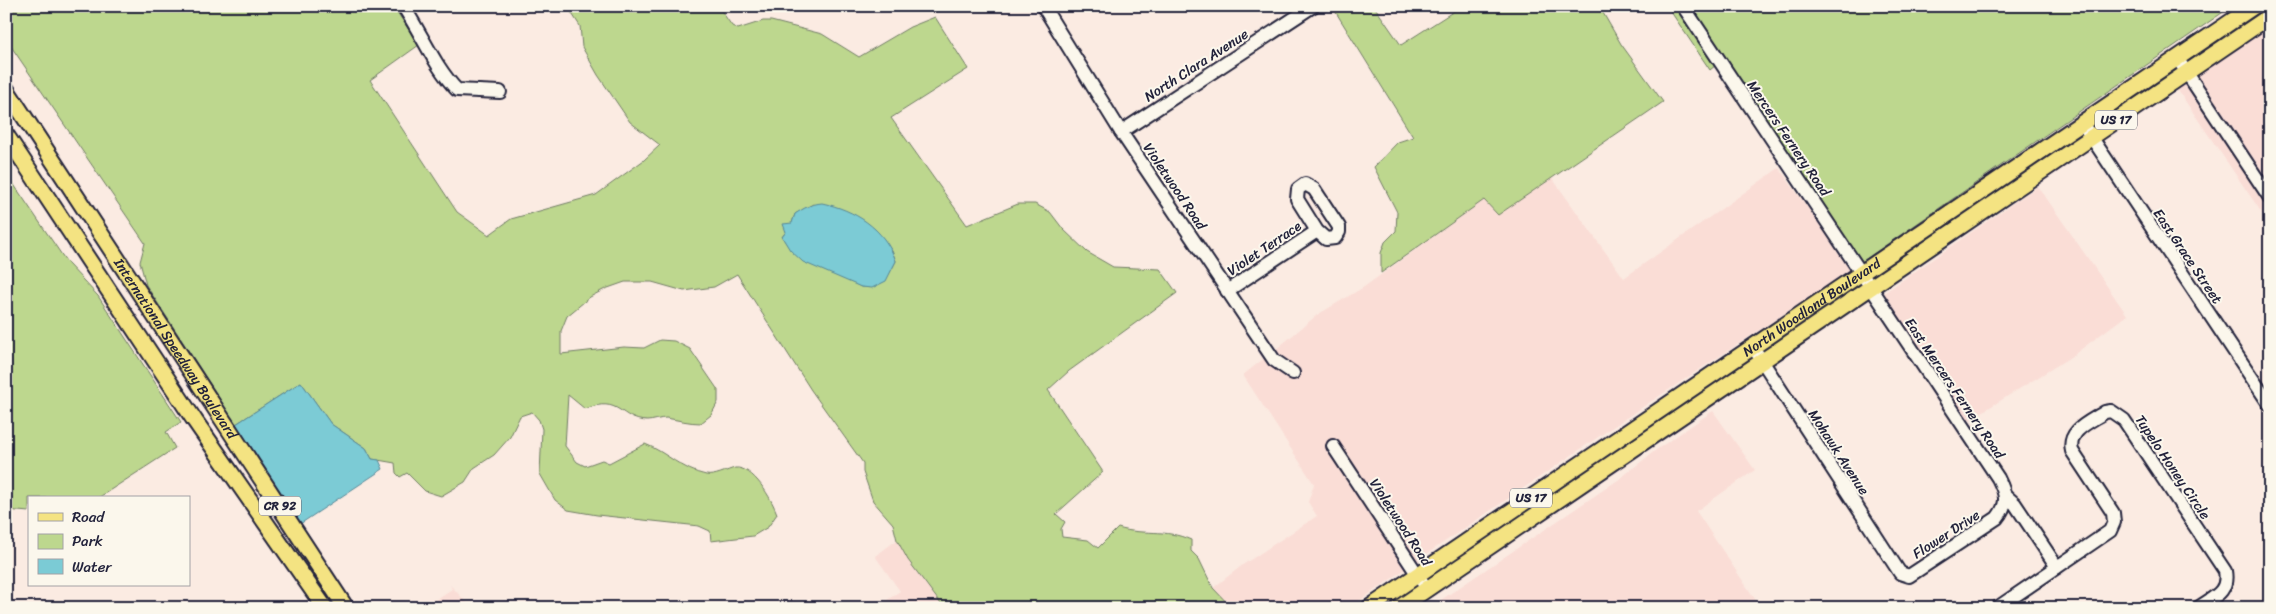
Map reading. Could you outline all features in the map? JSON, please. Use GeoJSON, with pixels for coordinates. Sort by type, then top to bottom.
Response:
{"type":"FeatureCollection","features":[{"type":"Feature","properties":{"kind":"main road","name":"North Woodland Boulevard"},"geometry":{"type":"LineString","coordinates":[[1369,608],[2254,6]]}},
{"type":"Feature","properties":{"kind":"main road","name":"North Woodland Boulevard"},"geometry":{"type":"LineString","coordinates":[[1399,608],[2270,16]]}},
{"type":"Feature","properties":{"kind":"main road","name":"International Speedway Boulevard"},"geometry":{"type":"LineString","coordinates":[[6,88],[346,608]]}},
{"type":"Feature","properties":{"kind":"main road","name":"International Speedway Boulevard"},"geometry":{"type":"LineString","coordinates":[[6,135],[195,422],[324,608]]}},
{"type":"Feature","properties":{"kind":"street"},"geometry":{"type":"LineString","coordinates":[[403,6],[418,28],[446,78],[458,90],[500,92]]}},
{"type":"Feature","properties":{"kind":"street","name":"Violetwood Road"},"geometry":{"type":"LineString","coordinates":[[1043,6],[1122,132],[1274,360],[1293,372]]}},
{"type":"Feature","properties":{"kind":"street","name":"North Clara Avenue"},"geometry":{"type":"LineString","coordinates":[[1122,132],[1312,6]]}},
{"type":"Feature","properties":{"kind":"street","name":"Mercers Fernery Road"},"geometry":{"type":"LineString","coordinates":[[1683,6],[1870,288]]}},
{"type":"Feature","properties":{"kind":"street"},"geometry":{"type":"LineString","coordinates":[[2178,58],[2270,198]]}},
{"type":"Feature","properties":{"kind":"street","name":"East Grace Street"},"geometry":{"type":"LineString","coordinates":[[2082,124],[2270,405]]}},
{"type":"Feature","properties":{"kind":"street"},"geometry":{"type":"LineString","coordinates":[[1972,198],[1981,212]]}},
{"type":"Feature","properties":{"kind":"street","name":"Violet Terrace"},"geometry":{"type":"LineString","coordinates":[[1227,291],[1317,231]]}},
{"type":"Feature","properties":{"kind":"street","name":"East Mercers Fernery Road"},"geometry":{"type":"LineString","coordinates":[[1870,288],[1998,478],[2005,502],[2015,504],[2057,567]]}},
{"type":"Feature","properties":{"kind":"street","name":"Mohawk Avenue"},"geometry":{"type":"LineString","coordinates":[[1753,347],[1900,574]]}},
{"type":"Feature","properties":{"kind":"street","name":"Tupelo Honey Circle"},"geometry":{"type":"LineString","coordinates":[[1997,608],[2110,531],[2114,522],[2113,513],[2072,451],[2070,443],[2075,431],[2105,412],[2111,411],[2124,420],[2225,571],[2225,588],[2198,608]]}},
{"type":"Feature","properties":{"kind":"street"},"geometry":{"type":"LineString","coordinates":[[1644,421],[1654,434]]}},
{"type":"Feature","properties":{"kind":"street","name":"Violetwood Road"},"geometry":{"type":"LineString","coordinates":[[1333,446],[1427,589]]}},
{"type":"Feature","properties":{"kind":"street","name":"Flower Drive"},"geometry":{"type":"LineString","coordinates":[[1900,574],[1908,576],[1997,518],[2005,502]]}},
{"type":"Feature","properties":{"kind":"shaded area"},"geometry":{"type":"Polygon","coordinates":[[[2270,25],[2270,189],[2195,77],[2270,25]]]}},
{"type":"Feature","properties":{"kind":"shaded area"},"geometry":{"type":"Polygon","coordinates":[[[2187,82],[2270,207],[2270,217],[2266,219],[2177,89],[2187,82]]]}},
{"type":"Feature","properties":{"kind":"shaded area"},"geometry":{"type":"Polygon","coordinates":[[[1779,168],[1852,269],[1626,418],[1415,562],[1335,440],[1327,446],[1407,568],[1349,608],[1292,608],[1285,601],[1267,608],[1232,608],[1213,588],[1244,564],[1317,516],[1308,502],[1314,484],[1243,375],[1266,357],[1294,379],[1300,371],[1278,356],[1274,351],[1317,315],[1364,287],[1484,200],[1498,215],[1552,178],[1624,278],[1779,168]]]}},
{"type":"Feature","properties":{"kind":"shaded area"},"geometry":{"type":"Polygon","coordinates":[[[2038,186],[2127,315],[2072,356],[1966,422],[1881,295],[2038,186]]]}},
{"type":"Feature","properties":{"kind":"shaded area"},"geometry":{"type":"Polygon","coordinates":[[[1713,411],[1755,470],[1696,511],[1761,608],[1429,608],[1618,480],[1656,450],[1713,411]]]}},
{"type":"Feature","properties":{"kind":"shaded area"},"geometry":{"type":"Polygon","coordinates":[[[897,540],[908,560],[944,608],[876,608],[900,591],[875,556],[897,540]]]}},
{"type":"Feature","properties":{"kind":"shaded area"},"geometry":{"type":"Polygon","coordinates":[[[450,585],[472,608],[423,608],[452,589],[450,585]]]}},
{"type":"Feature","properties":{"kind":"green space"},"geometry":{"type":"Polygon","coordinates":[[[6,6],[393,6],[419,45],[370,80],[457,212],[489,235],[511,219],[596,195],[644,160],[660,145],[630,122],[598,75],[582,47],[580,26],[567,6],[718,6],[732,26],[738,29],[763,21],[771,21],[822,34],[859,57],[910,27],[935,17],[968,69],[891,118],[967,225],[1018,204],[1035,204],[1050,212],[1063,229],[1087,252],[1113,267],[1160,269],[1177,293],[1069,371],[1048,390],[1103,472],[1056,514],[1065,522],[1061,529],[1062,537],[1088,540],[1098,548],[1118,528],[1137,532],[1172,534],[1191,540],[1191,551],[1199,559],[1213,588],[1232,608],[944,608],[908,560],[897,540],[893,524],[873,501],[863,472],[863,463],[811,390],[737,274],[714,287],[684,291],[652,282],[625,282],[590,297],[567,316],[561,331],[561,354],[624,347],[644,348],[660,340],[674,341],[690,349],[718,390],[718,402],[711,415],[701,423],[666,418],[647,421],[631,417],[613,406],[597,405],[585,409],[568,395],[565,446],[577,462],[585,466],[602,460],[609,463],[645,444],[697,473],[709,475],[735,468],[742,469],[748,472],[761,485],[771,500],[777,514],[768,527],[753,536],[711,541],[710,531],[699,526],[568,510],[555,500],[540,474],[542,429],[539,420],[532,412],[520,416],[510,437],[494,455],[474,468],[465,482],[441,496],[425,491],[407,473],[400,477],[396,473],[395,463],[372,459],[366,448],[331,424],[301,382],[236,424],[146,285],[140,262],[145,243],[6,39],[6,6]],[[813,204],[795,214],[792,223],[782,237],[791,250],[861,287],[868,287],[883,281],[890,273],[896,261],[892,251],[875,229],[813,204]]]}},
{"type":"Feature","properties":{"kind":"green space"},"geometry":{"type":"Polygon","coordinates":[[[1332,6],[1374,6],[1401,45],[1462,6],[1599,6],[1621,44],[1663,102],[1498,215],[1484,200],[1381,273],[1381,253],[1385,242],[1396,231],[1397,212],[1374,167],[1398,142],[1413,137],[1332,6]]]}},
{"type":"Feature","properties":{"kind":"green space"},"geometry":{"type":"Polygon","coordinates":[[[1667,6],[1677,6],[1716,65],[1710,70],[1667,6]]]}},
{"type":"Feature","properties":{"kind":"green space"},"geometry":{"type":"Polygon","coordinates":[[[1689,6],[2232,6],[1860,263],[1689,6]]]}},
{"type":"Feature","properties":{"kind":"green space"},"geometry":{"type":"Polygon","coordinates":[[[6,173],[68,264],[98,296],[181,422],[166,432],[175,448],[101,496],[28,496],[28,512],[6,510],[6,173]]]}},
{"type":"Feature","properties":{"kind":"water"},"geometry":{"type":"Polygon","coordinates":[[[822,203],[846,210],[857,216],[867,222],[884,239],[896,261],[886,281],[872,288],[861,287],[803,262],[790,250],[782,237],[786,232],[783,224],[792,223],[795,214],[805,208],[822,203]]]}},
{"type":"Feature","properties":{"kind":"water"},"geometry":{"type":"Polygon","coordinates":[[[301,382],[331,424],[366,448],[372,459],[379,460],[383,469],[300,524],[236,424],[301,382]]]}}]}
